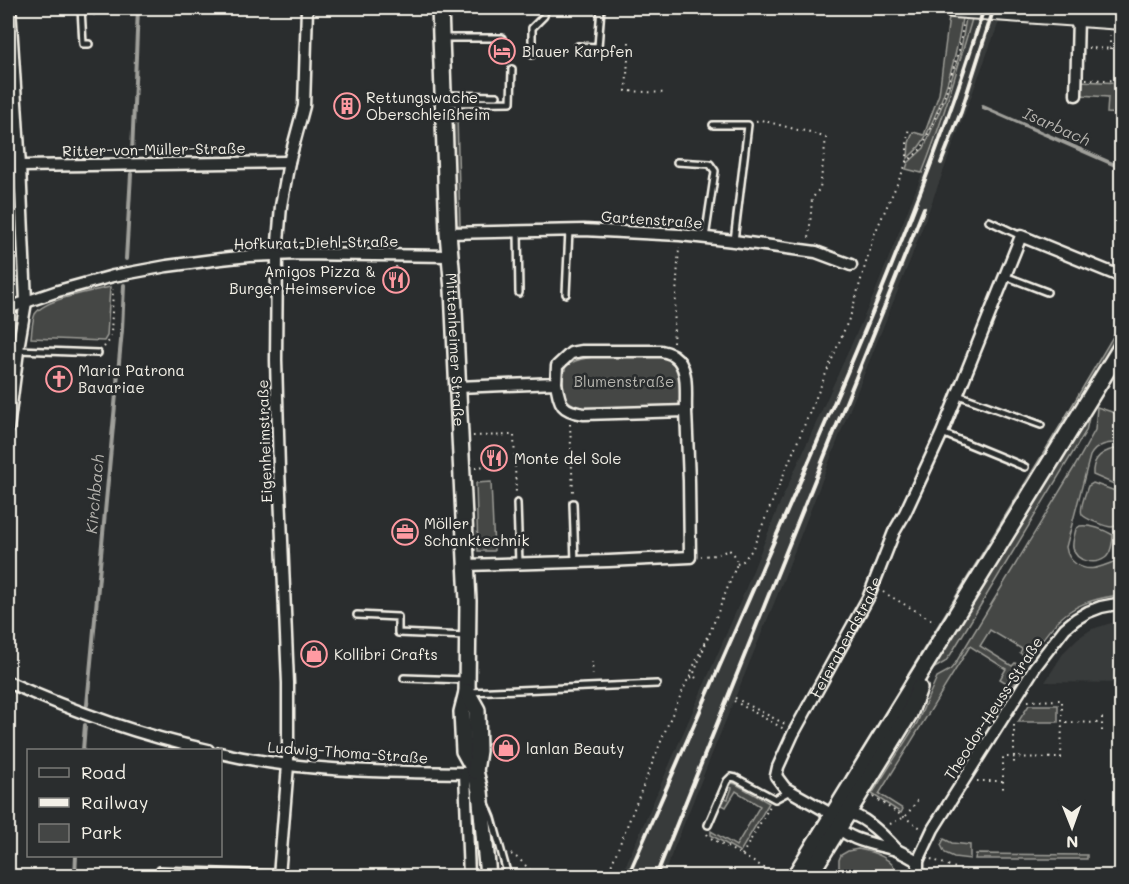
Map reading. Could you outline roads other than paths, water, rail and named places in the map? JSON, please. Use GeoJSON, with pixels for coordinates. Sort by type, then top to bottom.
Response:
{"type":"FeatureCollection","features":[{"type":"Feature","properties":{"kind":"main road","name":"Mittenheimer Straße"},"geometry":{"type":"LineString","coordinates":[[440,8],[448,233],[468,601],[467,686],[477,710],[478,751],[470,772],[480,791],[488,876]]}},
{"type":"Feature","properties":{"kind":"main road"},"geometry":{"type":"LineString","coordinates":[[959,12],[1078,17],[1116,24]]}},
{"type":"Feature","properties":{"kind":"main road"},"geometry":{"type":"LineString","coordinates":[[809,876],[835,822],[910,689],[1122,346]]}},
{"type":"Feature","properties":{"kind":"main road"},"geometry":{"type":"LineString","coordinates":[[795,876],[835,822],[848,813],[909,714],[931,657]]}},
{"type":"Feature","properties":{"kind":"street"},"geometry":{"type":"LineString","coordinates":[[8,429],[26,302],[10,8]]}},
{"type":"Feature","properties":{"kind":"street","name":"Eigenheimstraße"},"geometry":{"type":"LineString","coordinates":[[279,875],[288,765],[288,683],[276,360],[277,254],[281,206],[289,162],[304,106],[307,8]]}},
{"type":"Feature","properties":{"kind":"street"},"geometry":{"type":"LineString","coordinates":[[1076,95],[1078,17]]}},
{"type":"Feature","properties":{"kind":"street","name":"Ritter-von-Müller-Straße"},"geometry":{"type":"LineString","coordinates":[[20,166],[289,162]]}},
{"type":"Feature","properties":{"kind":"street","name":"Gartenstraße"},"geometry":{"type":"LineString","coordinates":[[448,233],[569,230],[680,235],[816,252],[851,265]]}},
{"type":"Feature","properties":{"kind":"street"},"geometry":{"type":"LineString","coordinates":[[1021,236],[1122,277]]}},
{"type":"Feature","properties":{"kind":"street","name":"Feierabendstraße"},"geometry":{"type":"LineString","coordinates":[[790,791],[776,776],[778,767],[793,734],[869,596],[894,532],[942,434],[1021,236]]}},
{"type":"Feature","properties":{"kind":"street","name":"Hofkurat-Diehl-Straße"},"geometry":{"type":"LineString","coordinates":[[8,308],[79,285],[139,271],[221,259],[277,254],[450,256]]}},
{"type":"Feature","properties":{"kind":"street"},"geometry":{"type":"LineString","coordinates":[[466,565],[694,557],[685,373],[680,361],[672,354],[661,351],[582,351],[571,353],[557,366],[558,396],[563,406],[570,412],[584,414],[686,411]]}},
{"type":"Feature","properties":{"kind":"street"},"geometry":{"type":"LineString","coordinates":[[458,387],[556,383]]}},
{"type":"Feature","properties":{"kind":"street","name":"Theodor-Heuss-Straße"},"geometry":{"type":"LineString","coordinates":[[918,876],[933,829],[1035,667],[1065,628],[1088,612],[1122,603]]}},
{"type":"Feature","properties":{"kind":"street"},"geometry":{"type":"LineString","coordinates":[[8,682],[99,719],[169,742],[203,749]]}},
{"type":"Feature","properties":{"kind":"street","name":"Ludwig-Thoma-Straße"},"geometry":{"type":"LineString","coordinates":[[222,753],[288,765],[386,771],[470,772]]}},
{"type":"Feature","properties":{"kind":"street","name":"Mittenheimer Straße"},"geometry":{"type":"LineString","coordinates":[[469,876],[470,772]]}},
{"type":"Feature","properties":{"kind":"street"},"geometry":{"type":"LineString","coordinates":[[790,791],[865,842],[923,860]]}},
{"type":"Feature","properties":{"kind":"street"},"geometry":{"type":"LineString","coordinates":[[848,813],[861,818],[898,851]]}},
{"type":"Feature","properties":{"kind":"lane"},"geometry":{"type":"LineString","coordinates":[[81,8],[82,44],[88,44]]}},
{"type":"Feature","properties":{"kind":"lane"},"geometry":{"type":"LineString","coordinates":[[532,55],[532,28],[544,16],[544,8]]}},
{"type":"Feature","properties":{"kind":"lane"},"geometry":{"type":"LineString","coordinates":[[578,46],[598,47],[601,8]]}},
{"type":"Feature","properties":{"kind":"lane"},"geometry":{"type":"LineString","coordinates":[[441,38],[502,38]]}},
{"type":"Feature","properties":{"kind":"lane"},"geometry":{"type":"LineString","coordinates":[[444,99],[511,102],[512,69]]}},
{"type":"Feature","properties":{"kind":"lane"},"geometry":{"type":"LineString","coordinates":[[444,99],[497,96]]}},
{"type":"Feature","properties":{"kind":"lane"},"geometry":{"type":"LineString","coordinates":[[1120,117],[1122,140]]}},
{"type":"Feature","properties":{"kind":"lane"},"geometry":{"type":"LineString","coordinates":[[713,125],[748,125],[734,241]]}},
{"type":"Feature","properties":{"kind":"lane"},"geometry":{"type":"LineString","coordinates":[[677,162],[710,165],[715,171],[705,238]]}},
{"type":"Feature","properties":{"kind":"lane"},"geometry":{"type":"LineString","coordinates":[[989,221],[1021,236]]}},
{"type":"Feature","properties":{"kind":"lane"},"geometry":{"type":"LineString","coordinates":[[566,294],[569,230]]}},
{"type":"Feature","properties":{"kind":"lane"},"geometry":{"type":"LineString","coordinates":[[518,231],[519,293]]}},
{"type":"Feature","properties":{"kind":"lane"},"geometry":{"type":"LineString","coordinates":[[1005,276],[1047,292]]}},
{"type":"Feature","properties":{"kind":"lane"},"geometry":{"type":"LineString","coordinates":[[18,350],[98,353]]}},
{"type":"Feature","properties":{"kind":"lane"},"geometry":{"type":"LineString","coordinates":[[958,395],[1041,425]]}},
{"type":"Feature","properties":{"kind":"lane"},"geometry":{"type":"LineString","coordinates":[[942,434],[1025,467]]}},
{"type":"Feature","properties":{"kind":"lane"},"geometry":{"type":"LineString","coordinates":[[517,503],[519,563]]}},
{"type":"Feature","properties":{"kind":"lane"},"geometry":{"type":"LineString","coordinates":[[573,503],[575,562]]}},
{"type":"Feature","properties":{"kind":"lane"},"geometry":{"type":"LineString","coordinates":[[357,615],[398,617],[398,633],[467,636]]}},
{"type":"Feature","properties":{"kind":"lane"},"geometry":{"type":"LineString","coordinates":[[404,678],[467,686],[593,687],[657,684]]}},
{"type":"Feature","properties":{"kind":"lane"},"geometry":{"type":"LineString","coordinates":[[708,825],[727,781],[731,777],[775,799],[790,791]]}},
{"type":"Feature","properties":{"kind":"lane"},"geometry":{"type":"LineString","coordinates":[[480,791],[492,818],[508,876]]}},
{"type":"Feature","properties":{"kind":"lane"},"geometry":{"type":"LineString","coordinates":[[160,870],[279,875]]}},
{"type":"Feature","properties":{"kind":"waterway","name":"Kirchbach"},"geometry":{"type":"LineString","coordinates":[[132,154],[138,8]]}},
{"type":"Feature","properties":{"kind":"waterway","name":"Isarbach"},"geometry":{"type":"LineString","coordinates":[[983,107],[1122,168]]}},
{"type":"Feature","properties":{"kind":"waterway","name":"Kirchbach"},"geometry":{"type":"LineString","coordinates":[[126,259],[131,174]]}},
{"type":"Feature","properties":{"kind":"waterway","name":"Kirchbach"},"geometry":{"type":"LineString","coordinates":[[87,705],[122,330],[124,285]]}},
{"type":"Feature","properties":{"kind":"waterway","name":"Kirchbach"},"geometry":{"type":"LineString","coordinates":[[83,749],[85,725]]}},
{"type":"Feature","properties":{"kind":"waterway","name":"Kirchbach"},"geometry":{"type":"LineString","coordinates":[[75,876],[76,857]]}},
{"type":"Feature","properties":{"kind":"railway"},"geometry":{"type":"LineString","coordinates":[[628,876],[870,318],[942,133],[984,8]]}},
{"type":"Feature","properties":{"kind":"railway"},"geometry":{"type":"LineString","coordinates":[[941,163],[961,112],[994,8]]}},
{"type":"Feature","properties":{"kind":"railway"},"geometry":{"type":"LineString","coordinates":[[656,876],[924,208]]}},
{"type":"Feature","properties":{"kind":"place","name":"Blauer Karpfen"},"geometry":{"type":"Point","coordinates":[502,51]}},
{"type":"Feature","properties":{"kind":"place","name":"Rettungswache Oberschleißheim"},"geometry":{"type":"Point","coordinates":[347,106]}},
{"type":"Feature","properties":{"kind":"place","name":"Amigos Pizza & Burger Heimservice"},"geometry":{"type":"Point","coordinates":[396,280]}},
{"type":"Feature","properties":{"kind":"place","name":"Maria Patrona Bavariae"},"geometry":{"type":"Point","coordinates":[59,379]}},
{"type":"Feature","properties":{"kind":"place","name":"Monte del Sole"},"geometry":{"type":"Point","coordinates":[494,458]}},
{"type":"Feature","properties":{"kind":"place","name":"Möller Schanktechnik"},"geometry":{"type":"Point","coordinates":[405,532]}},
{"type":"Feature","properties":{"kind":"place","name":"Kollibri Crafts"},"geometry":{"type":"Point","coordinates":[314,654]}},
{"type":"Feature","properties":{"kind":"place","name":"lanlan Beauty"},"geometry":{"type":"Point","coordinates":[506,748]}},
{"type":"Feature","properties":{"kind":"park label","name":"Blumenstraße"},"geometry":{"type":"Point","coordinates":[624,381]}}]}
